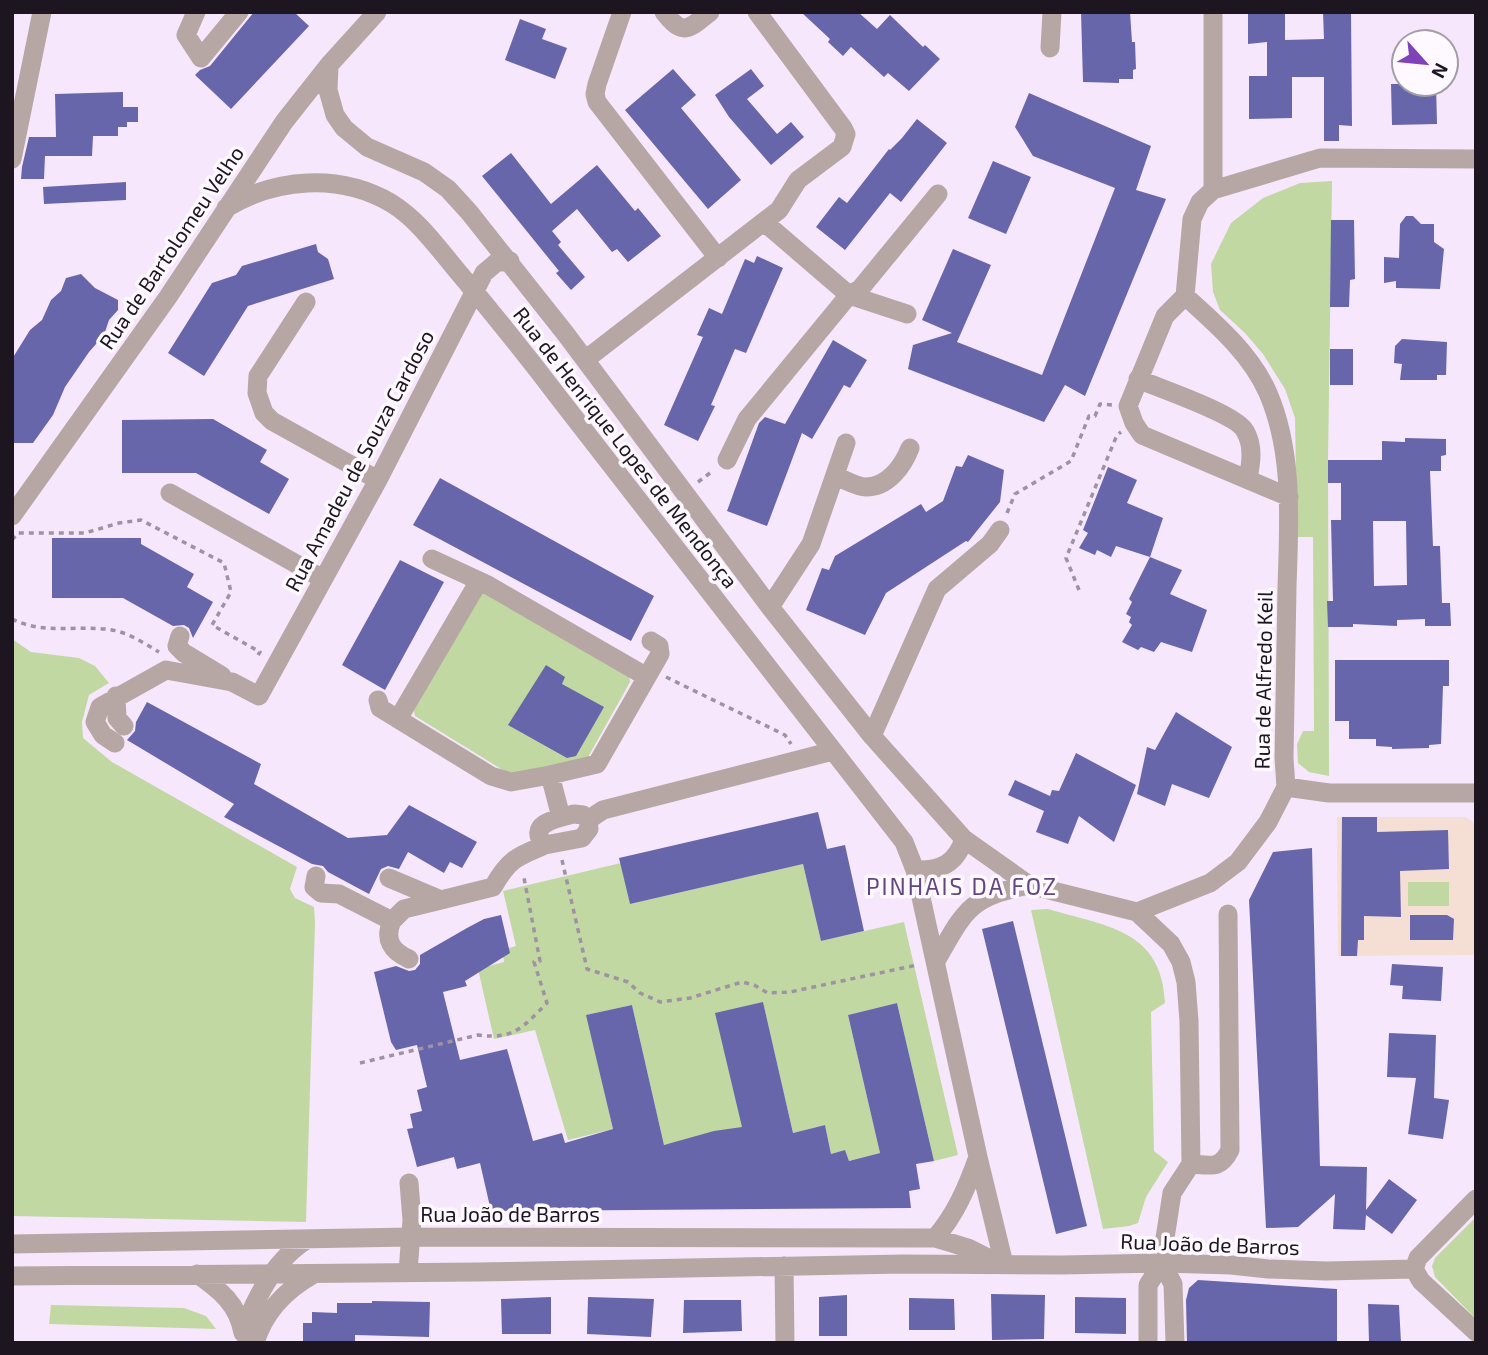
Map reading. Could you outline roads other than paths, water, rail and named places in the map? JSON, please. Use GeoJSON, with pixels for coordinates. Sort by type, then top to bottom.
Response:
{"type":"FeatureCollection","features":[{"type":"Feature","properties":{"kind":"street"},"geometry":{"type":"LineString","coordinates":[[12,159],[42,12]]}},
{"type":"Feature","properties":{"kind":"street"},"geometry":{"type":"LineString","coordinates":[[196,12],[186,35],[201,58],[240,12]]}},
{"type":"Feature","properties":{"kind":"street","name":"Rua de Bartolomeu Velho"},"geometry":{"type":"LineString","coordinates":[[12,516],[168,297],[284,122],[329,65],[377,12]]}},
{"type":"Feature","properties":{"kind":"street"},"geometry":{"type":"LineString","coordinates":[[622,12],[597,84],[597,102],[718,258]]}},
{"type":"Feature","properties":{"kind":"street"},"geometry":{"type":"LineString","coordinates":[[664,12],[674,24],[685,29],[710,12]]}},
{"type":"Feature","properties":{"kind":"street"},"geometry":{"type":"LineString","coordinates":[[585,360],[779,210],[798,180],[838,153],[846,141],[846,134],[757,12]]}},
{"type":"Feature","properties":{"kind":"street"},"geometry":{"type":"LineString","coordinates":[[1050,48],[1052,12]]}},
{"type":"Feature","properties":{"kind":"street"},"geometry":{"type":"LineString","coordinates":[[1213,12],[1213,190]]}},
{"type":"Feature","properties":{"kind":"street","name":"Rua de Henrique Lopes de Mendonça"},"geometry":{"type":"LineString","coordinates":[[329,65],[328,90],[335,114],[344,128],[367,147],[424,172],[448,189],[470,212],[510,261],[770,607],[872,736],[964,839],[1029,885]]}},
{"type":"Feature","properties":{"kind":"street"},"geometry":{"type":"LineString","coordinates":[[1289,497],[1142,435],[1131,414],[1138,379],[1165,316],[1185,296],[1192,219],[1200,202],[1213,190],[1320,158],[1476,159]]}},
{"type":"Feature","properties":{"kind":"street","name":"Rua de Henrique Lopes de Mendonça"},"geometry":{"type":"LineString","coordinates":[[226,208],[260,190],[298,183],[330,183],[362,190],[391,203],[415,221],[475,292],[904,842],[915,870],[1004,1264]]}},
{"type":"Feature","properties":{"kind":"street"},"geometry":{"type":"LineString","coordinates":[[727,460],[747,419],[849,295],[860,289],[938,194]]}},
{"type":"Feature","properties":{"kind":"street"},"geometry":{"type":"LineString","coordinates":[[764,222],[849,295],[907,314]]}},
{"type":"Feature","properties":{"kind":"street","name":"Rua Amadeu de Souza Cardoso"},"geometry":{"type":"LineString","coordinates":[[236,684],[259,696],[378,480],[484,273],[497,262],[510,261]]}},
{"type":"Feature","properties":{"kind":"street","name":"Rua de Alfredo Keil"},"geometry":{"type":"LineString","coordinates":[[1137,912],[1198,890],[1238,862],[1268,822],[1286,787],[1284,758],[1289,497],[1279,425],[1267,390],[1247,359],[1226,333],[1185,296]]}},
{"type":"Feature","properties":{"kind":"street"},"geometry":{"type":"LineString","coordinates":[[306,302],[258,376],[257,393],[264,413],[272,421],[378,480]]}},
{"type":"Feature","properties":{"kind":"street"},"geometry":{"type":"LineString","coordinates":[[1138,379],[1228,416],[1245,429],[1252,454],[1248,479]]}},
{"type":"Feature","properties":{"kind":"street"},"geometry":{"type":"LineString","coordinates":[[770,607],[811,544],[846,443]]}},
{"type":"Feature","properties":{"kind":"street"},"geometry":{"type":"LineString","coordinates":[[835,476],[865,487],[877,485],[898,470],[910,448]]}},
{"type":"Feature","properties":{"kind":"street"},"geometry":{"type":"LineString","coordinates":[[170,493],[323,579]]}},
{"type":"Feature","properties":{"kind":"street"},"geometry":{"type":"LineString","coordinates":[[872,736],[937,589],[990,544],[1000,530]]}},
{"type":"Feature","properties":{"kind":"street"},"geometry":{"type":"LineString","coordinates":[[432,559],[479,581],[647,677]]}},
{"type":"Feature","properties":{"kind":"street"},"geometry":{"type":"LineString","coordinates":[[398,719],[479,581]]}},
{"type":"Feature","properties":{"kind":"street"},"geometry":{"type":"LineString","coordinates":[[180,636],[177,646],[184,653],[236,684]]}},
{"type":"Feature","properties":{"kind":"street"},"geometry":{"type":"LineString","coordinates":[[378,699],[380,708],[491,776],[511,782],[550,775],[597,764],[660,654],[659,646],[651,641]]}},
{"type":"Feature","properties":{"kind":"street"},"geometry":{"type":"LineString","coordinates":[[120,735],[103,736],[95,722],[100,707],[166,670],[236,684]]}},
{"type":"Feature","properties":{"kind":"street"},"geometry":{"type":"LineString","coordinates":[[588,820],[603,810],[833,751]]}},
{"type":"Feature","properties":{"kind":"street"},"geometry":{"type":"LineString","coordinates":[[550,775],[561,817]]}},
{"type":"Feature","properties":{"kind":"street"},"geometry":{"type":"LineString","coordinates":[[1286,787],[1329,793],[1476,793]]}},
{"type":"Feature","properties":{"kind":"street"},"geometry":{"type":"LineString","coordinates":[[409,959],[395,951],[388,931],[392,920],[404,909],[493,887],[503,869],[518,855],[582,838],[589,829],[588,820],[583,815],[574,814],[543,824],[538,831],[539,839],[552,845]]}},
{"type":"Feature","properties":{"kind":"street"},"geometry":{"type":"LineString","coordinates":[[915,870],[933,870],[950,863],[961,850],[964,839]]}},
{"type":"Feature","properties":{"kind":"street"},"geometry":{"type":"LineString","coordinates":[[316,876],[314,887],[321,893],[339,894],[392,920]]}},
{"type":"Feature","properties":{"kind":"street"},"geometry":{"type":"LineString","coordinates":[[389,877],[441,900]]}},
{"type":"Feature","properties":{"kind":"street"},"geometry":{"type":"LineString","coordinates":[[936,961],[959,922],[977,902],[1004,890],[1029,885],[1137,912],[1171,944],[1181,962],[1186,982],[1191,1164],[1172,1193],[1162,1264],[1148,1284],[1149,1343]]}},
{"type":"Feature","properties":{"kind":"street"},"geometry":{"type":"LineString","coordinates":[[1191,1164],[1217,1166],[1226,1159],[1230,1150],[1228,914]]}},
{"type":"Feature","properties":{"kind":"street"},"geometry":{"type":"LineString","coordinates":[[935,1238],[945,1227],[965,1192],[978,1157]]}},
{"type":"Feature","properties":{"kind":"street"},"geometry":{"type":"LineString","coordinates":[[408,1272],[412,1220],[409,1183]]}},
{"type":"Feature","properties":{"kind":"street"},"geometry":{"type":"LineString","coordinates":[[1476,1199],[1418,1258],[1414,1269],[1421,1281],[1476,1332]]}},
{"type":"Feature","properties":{"kind":"street","name":"Rua João de Barros"},"geometry":{"type":"LineString","coordinates":[[12,1244],[411,1237],[935,1238],[968,1248],[1004,1264]]}},
{"type":"Feature","properties":{"kind":"street"},"geometry":{"type":"LineString","coordinates":[[247,1338],[271,1274],[284,1256],[309,1238]]}},
{"type":"Feature","properties":{"kind":"street","name":"Rua João de Barros"},"geometry":{"type":"LineString","coordinates":[[12,1276],[1004,1264],[1231,1265],[1307,1271],[1414,1269]]}},
{"type":"Feature","properties":{"kind":"street"},"geometry":{"type":"LineString","coordinates":[[1162,1264],[1173,1284],[1175,1343]]}},
{"type":"Feature","properties":{"kind":"street"},"geometry":{"type":"LineString","coordinates":[[784,1266],[785,1343]]}},
{"type":"Feature","properties":{"kind":"street"},"geometry":{"type":"LineString","coordinates":[[247,1338],[299,1282],[317,1272]]}},
{"type":"Feature","properties":{"kind":"street"},"geometry":{"type":"LineString","coordinates":[[196,1273],[230,1300],[247,1338]]}},
{"type":"Feature","properties":{"kind":"district","name":"PINHAIS DA FOZ"},"geometry":{"type":"Point","coordinates":[962,887]}}]}
